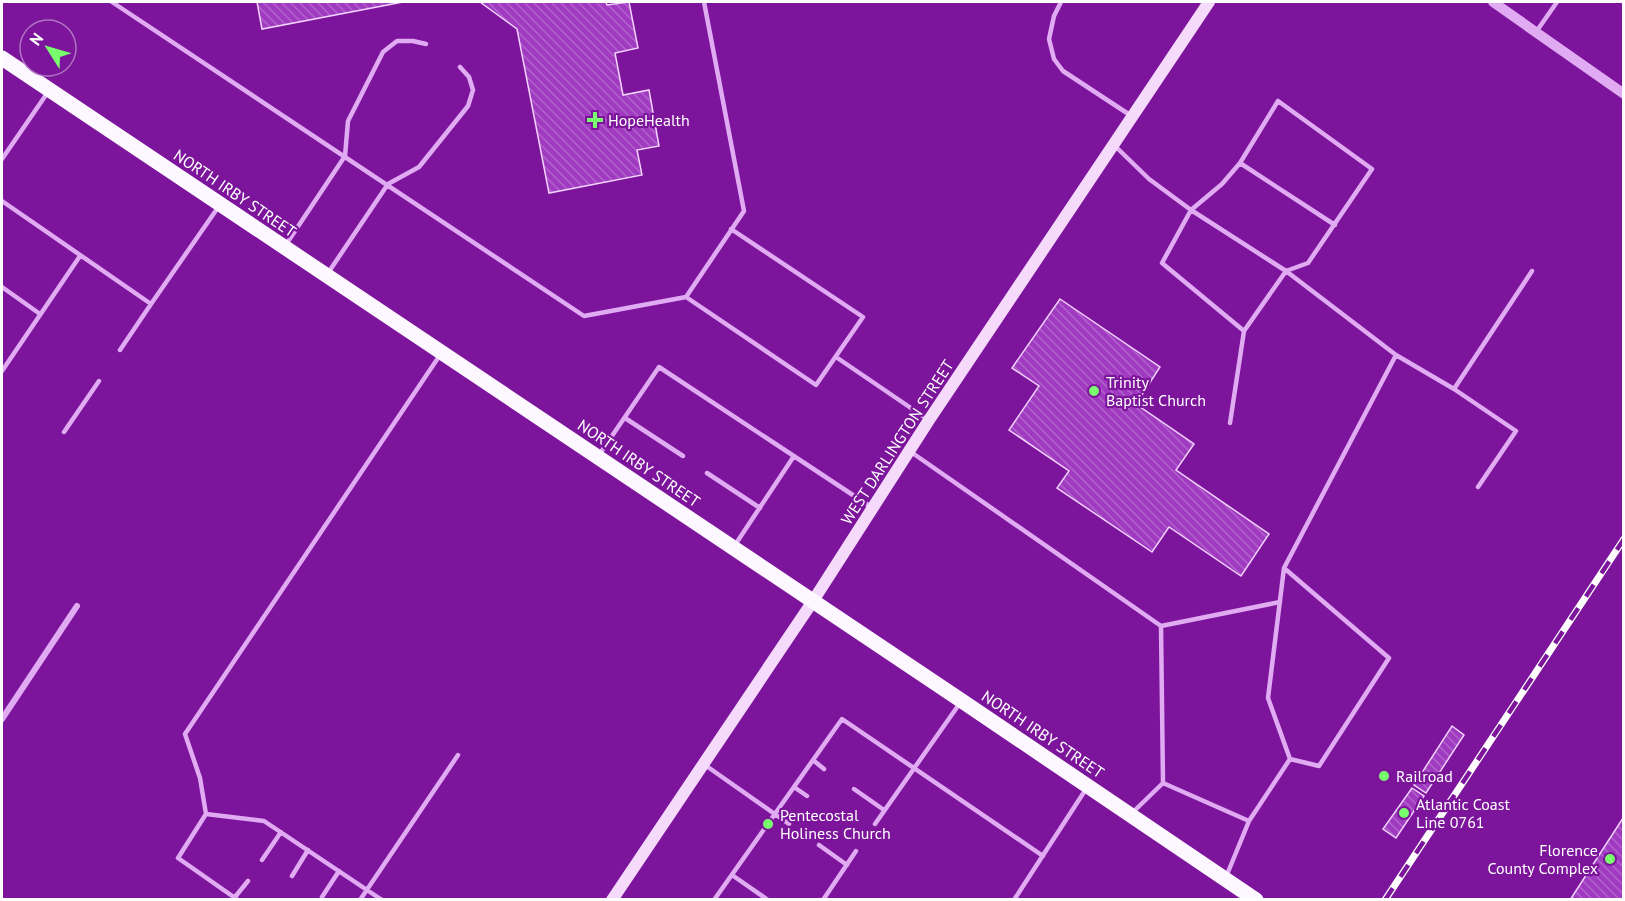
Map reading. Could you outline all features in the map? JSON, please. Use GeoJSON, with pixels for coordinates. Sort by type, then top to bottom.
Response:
{"type":"FeatureCollection","features":[{"type":"Feature","properties":{"kind":"main road","name":"WEST DARLINGTON STREET"},"geometry":{"type":"LineString","coordinates":[[612,900],[813,601],[929,420],[1209,2]]}},
{"type":"Feature","properties":{"kind":"main road","name":"NORTH IRBY STREET"},"geometry":{"type":"LineString","coordinates":[[2,58],[962,700],[1256,900]]}},
{"type":"Feature","properties":{"kind":"street"},"geometry":{"type":"LineString","coordinates":[[1493,2],[1623,94]]}},
{"type":"Feature","properties":{"kind":"street"},"geometry":{"type":"LineString","coordinates":[[2,719],[77,606]]}},
{"type":"Feature","properties":{"kind":"lane"},"geometry":{"type":"LineString","coordinates":[[111,2],[584,316],[686,297],[816,385],[862,317],[731,229]]}},
{"type":"Feature","properties":{"kind":"lane"},"geometry":{"type":"LineString","coordinates":[[686,297],[744,211],[704,2]]}},
{"type":"Feature","properties":{"kind":"lane"},"geometry":{"type":"LineString","coordinates":[[1061,2],[1054,16],[1048,39],[1054,59],[1063,71],[1132,117]]}},
{"type":"Feature","properties":{"kind":"lane"},"geometry":{"type":"LineString","coordinates":[[1536,32],[1557,2]]}},
{"type":"Feature","properties":{"kind":"lane"},"geometry":{"type":"LineString","coordinates":[[284,247],[345,156],[348,121],[383,52],[398,41],[426,44]]}},
{"type":"Feature","properties":{"kind":"lane"},"geometry":{"type":"LineString","coordinates":[[327,276],[388,184],[419,167],[468,106],[473,90],[469,77],[460,67]]}},
{"type":"Feature","properties":{"kind":"lane"},"geometry":{"type":"LineString","coordinates":[[2,159],[49,90]]}},
{"type":"Feature","properties":{"kind":"lane"},"geometry":{"type":"LineString","coordinates":[[1230,423],[1244,331],[1286,271],[1308,263],[1372,169],[1278,101],[1240,163],[1222,184],[1191,210],[1162,262],[1244,331]]}},
{"type":"Feature","properties":{"kind":"lane"},"geometry":{"type":"LineString","coordinates":[[1114,144],[1149,179],[1191,210],[1286,271],[1396,355],[1454,389],[1516,431],[1478,487]]}},
{"type":"Feature","properties":{"kind":"lane"},"geometry":{"type":"LineString","coordinates":[[1240,163],[1335,225]]}},
{"type":"Feature","properties":{"kind":"lane"},"geometry":{"type":"LineString","coordinates":[[2,201],[151,304]]}},
{"type":"Feature","properties":{"kind":"lane"},"geometry":{"type":"LineString","coordinates":[[120,350],[220,204]]}},
{"type":"Feature","properties":{"kind":"lane"},"geometry":{"type":"LineString","coordinates":[[2,371],[80,256]]}},
{"type":"Feature","properties":{"kind":"lane"},"geometry":{"type":"LineString","coordinates":[[1454,389],[1532,271]]}},
{"type":"Feature","properties":{"kind":"lane"},"geometry":{"type":"LineString","coordinates":[[2,287],[40,314]]}},
{"type":"Feature","properties":{"kind":"lane"},"geometry":{"type":"LineString","coordinates":[[248,881],[237,898],[178,858],[206,814],[200,778],[185,735],[442,352]]}},
{"type":"Feature","properties":{"kind":"lane"},"geometry":{"type":"LineString","coordinates":[[1290,759],[1268,698],[1284,568],[1396,355]]}},
{"type":"Feature","properties":{"kind":"lane"},"geometry":{"type":"LineString","coordinates":[[836,357],[929,420]]}},
{"type":"Feature","properties":{"kind":"lane"},"geometry":{"type":"LineString","coordinates":[[598,457],[659,367],[873,508]]}},
{"type":"Feature","properties":{"kind":"lane"},"geometry":{"type":"LineString","coordinates":[[64,432],[99,381]]}},
{"type":"Feature","properties":{"kind":"lane"},"geometry":{"type":"LineString","coordinates":[[625,418],[682,456]]}},
{"type":"Feature","properties":{"kind":"lane"},"geometry":{"type":"LineString","coordinates":[[910,451],[1161,626],[1280,602]]}},
{"type":"Feature","properties":{"kind":"lane"},"geometry":{"type":"LineString","coordinates":[[733,548],[794,456]]}},
{"type":"Feature","properties":{"kind":"lane"},"geometry":{"type":"LineString","coordinates":[[707,473],[760,508]]}},
{"type":"Feature","properties":{"kind":"lane"},"geometry":{"type":"LineString","coordinates":[[1284,568],[1389,658],[1319,766],[1290,759]]}},
{"type":"Feature","properties":{"kind":"lane"},"geometry":{"type":"LineString","coordinates":[[1130,815],[1163,783],[1161,626]]}},
{"type":"Feature","properties":{"kind":"lane"},"geometry":{"type":"LineString","coordinates":[[875,824],[962,700]]}},
{"type":"Feature","properties":{"kind":"lane"},"geometry":{"type":"LineString","coordinates":[[714,900],[842,719],[1043,856]]}},
{"type":"Feature","properties":{"kind":"lane"},"geometry":{"type":"LineString","coordinates":[[360,900],[458,755]]}},
{"type":"Feature","properties":{"kind":"lane"},"geometry":{"type":"LineString","coordinates":[[1226,879],[1249,821],[1290,759]]}},
{"type":"Feature","properties":{"kind":"lane"},"geometry":{"type":"LineString","coordinates":[[813,760],[824,769]]}},
{"type":"Feature","properties":{"kind":"lane"},"geometry":{"type":"LineString","coordinates":[[704,764],[789,824]]}},
{"type":"Feature","properties":{"kind":"lane"},"geometry":{"type":"LineString","coordinates":[[1163,783],[1249,821]]}},
{"type":"Feature","properties":{"kind":"lane"},"geometry":{"type":"LineString","coordinates":[[1014,900],[1088,786]]}},
{"type":"Feature","properties":{"kind":"lane"},"geometry":{"type":"LineString","coordinates":[[794,787],[807,796]]}},
{"type":"Feature","properties":{"kind":"lane"},"geometry":{"type":"LineString","coordinates":[[854,789],[884,810]]}},
{"type":"Feature","properties":{"kind":"lane"},"geometry":{"type":"LineString","coordinates":[[206,814],[264,821],[382,900]]}},
{"type":"Feature","properties":{"kind":"lane"},"geometry":{"type":"LineString","coordinates":[[262,860],[281,832]]}},
{"type":"Feature","properties":{"kind":"lane"},"geometry":{"type":"LineString","coordinates":[[819,845],[847,865]]}},
{"type":"Feature","properties":{"kind":"lane"},"geometry":{"type":"LineString","coordinates":[[292,876],[308,850]]}},
{"type":"Feature","properties":{"kind":"lane"},"geometry":{"type":"LineString","coordinates":[[823,900],[856,851]]}},
{"type":"Feature","properties":{"kind":"lane"},"geometry":{"type":"LineString","coordinates":[[322,897],[339,871]]}},
{"type":"Feature","properties":{"kind":"lane"},"geometry":{"type":"LineString","coordinates":[[732,875],[768,900]]}},
{"type":"Feature","properties":{"kind":"building"},"geometry":{"type":"Polygon","coordinates":[[[257,2],[403,2],[262,29],[257,2]]]}},
{"type":"Feature","properties":{"kind":"building","name":"HopeHealth"},"geometry":{"type":"Polygon","coordinates":[[[480,2],[606,2],[607,5],[629,2],[638,48],[615,53],[623,95],[649,90],[659,146],[637,150],[642,175],[549,193],[517,29],[480,2]]]}},
{"type":"Feature","properties":{"kind":"building"},"geometry":{"type":"Polygon","coordinates":[[[1060,299],[1160,367],[1136,404],[1194,444],[1176,470],[1269,534],[1241,576],[1169,527],[1152,552],[1057,488],[1069,471],[1009,430],[1039,386],[1012,368],[1060,299]]]}},
{"type":"Feature","properties":{"kind":"building"},"geometry":{"type":"Polygon","coordinates":[[[1452,726],[1464,735],[1426,793],[1414,785],[1452,726]]]}},
{"type":"Feature","properties":{"kind":"building","name":"Atlantic Coast Line 0761"},"geometry":{"type":"Polygon","coordinates":[[[1412,788],[1424,796],[1396,838],[1383,829],[1412,788]]]}},
{"type":"Feature","properties":{"kind":"building","name":"Florence County Complex"},"geometry":{"type":"Polygon","coordinates":[[[1623,818],[1624,900],[1570,900],[1623,818]]]}},
{"type":"Feature","properties":{"kind":"railway"},"geometry":{"type":"LineString","coordinates":[[1385,900],[1624,539]]}},
{"type":"Feature","properties":{"kind":"place","name":"HopeHealth"},"geometry":{"type":"Point","coordinates":[595,120]}},
{"type":"Feature","properties":{"kind":"place","name":"Trinity Baptist Church"},"geometry":{"type":"Point","coordinates":[1094,391]}},
{"type":"Feature","properties":{"kind":"place","name":"Railroad"},"geometry":{"type":"Point","coordinates":[1384,776]}},
{"type":"Feature","properties":{"kind":"place","name":"Atlantic Coast Line 0761"},"geometry":{"type":"Point","coordinates":[1404,813]}},
{"type":"Feature","properties":{"kind":"place","name":"Pentecostal Holiness Church"},"geometry":{"type":"Point","coordinates":[768,824]}},
{"type":"Feature","properties":{"kind":"place","name":"Florence County Complex"},"geometry":{"type":"Point","coordinates":[1610,859]}}]}
